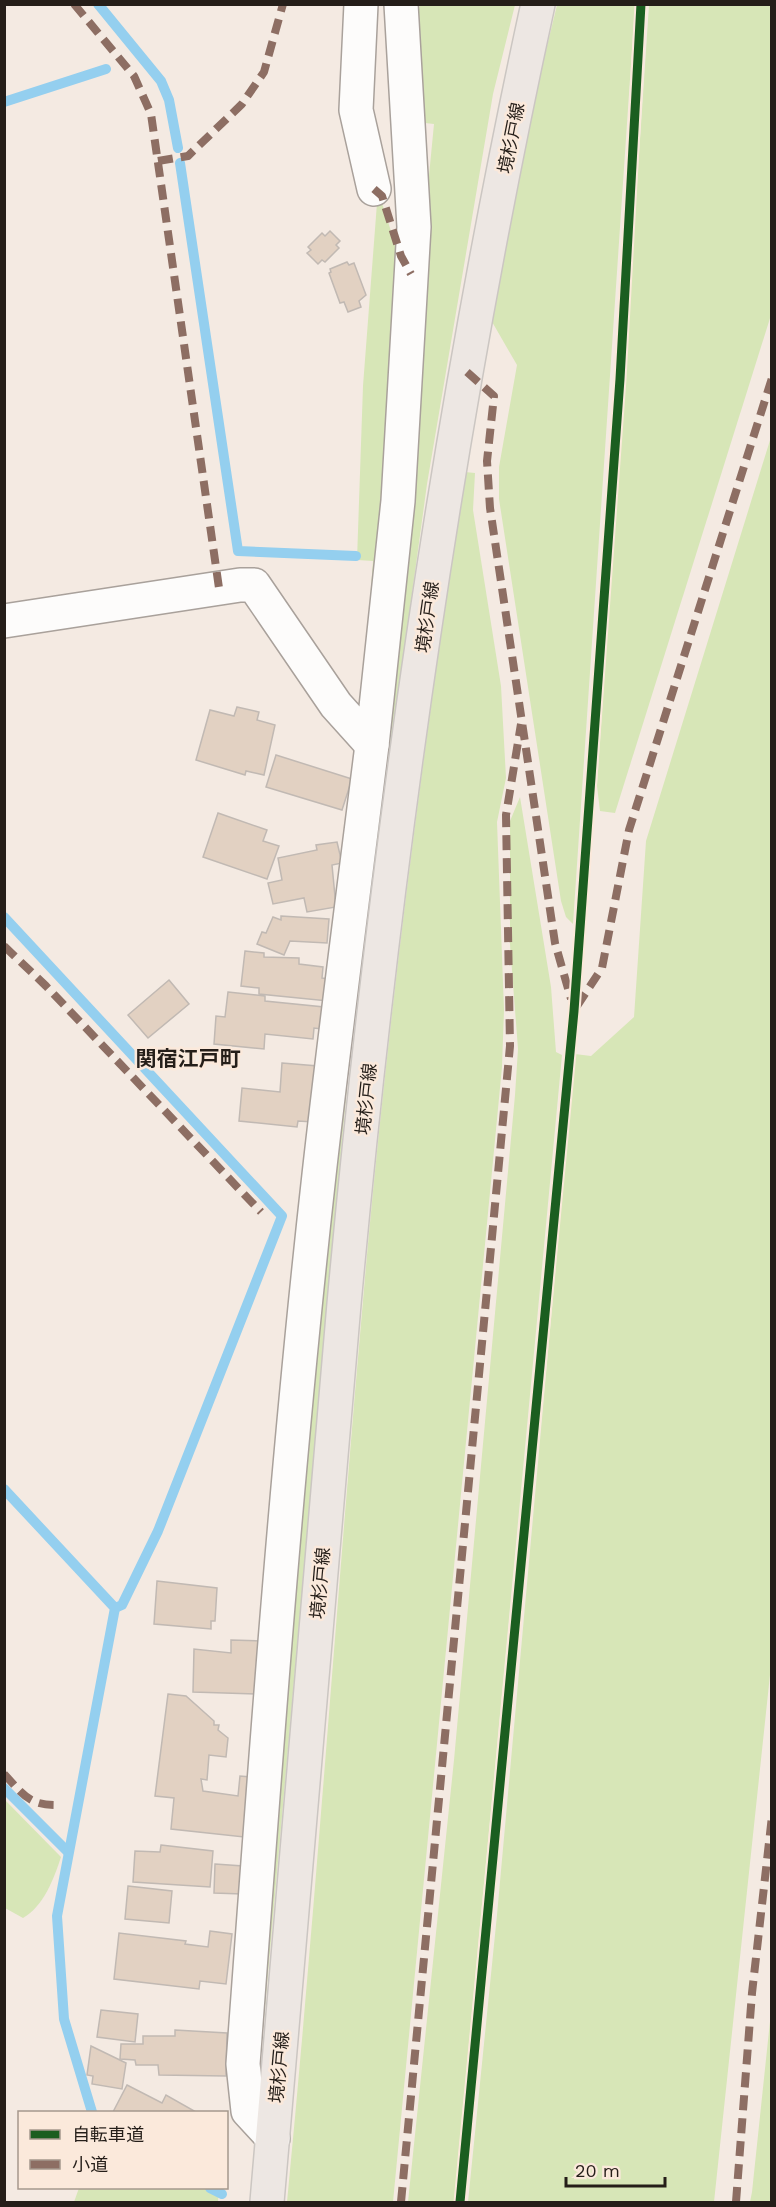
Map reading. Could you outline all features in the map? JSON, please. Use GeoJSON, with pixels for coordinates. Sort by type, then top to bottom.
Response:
{"type":"FeatureCollection","features":[{"type":"Feature","properties":{"kind":"main road","name":"境杉戸線"},"geometry":{"type":"LineString","coordinates":[[267,2202],[344,1300],[379,982],[434,566],[484,280],[538,4]]}},
{"type":"Feature","properties":{"kind":"street"},"geometry":{"type":"LineString","coordinates":[[361,4],[356,110],[374,189]]}},
{"type":"Feature","properties":{"kind":"street"},"geometry":{"type":"LineString","coordinates":[[273,2138],[248,2110],[244,2052],[266,1750],[306,1303],[319,1173],[372,746],[398,501],[414,227],[401,4]]}},
{"type":"Feature","properties":{"kind":"street"},"geometry":{"type":"LineString","coordinates":[[4,621],[240,585],[254,585],[336,705],[372,746]]}},
{"type":"Feature","properties":{"kind":"green space"},"geometry":{"type":"Polygon","coordinates":[[[420,5],[515,5],[493,94],[427,484],[351,1041],[257,2097],[266,1852],[434,124],[416,122],[414,23],[420,5]]]}},
{"type":"Feature","properties":{"kind":"green space"},"geometry":{"type":"Polygon","coordinates":[[[557,5],[635,5],[573,924],[566,917],[561,901],[499,499],[499,467],[517,365],[491,320],[538,83],[557,5]]]}},
{"type":"Feature","properties":{"kind":"green space"},"geometry":{"type":"Polygon","coordinates":[[[649,5],[771,5],[771,315],[615,813],[600,811],[597,786],[649,5]]]}},
{"type":"Feature","properties":{"kind":"green space"},"geometry":{"type":"Polygon","coordinates":[[[377,203],[382,203],[405,275],[363,693],[373,561],[357,560],[363,386],[377,203]]]}},
{"type":"Feature","properties":{"kind":"green space"},"geometry":{"type":"Polygon","coordinates":[[[771,437],[772,1656],[714,2202],[468,2202],[497,1915],[575,1054],[591,1056],[634,1017],[646,841],[771,437]]]}},
{"type":"Feature","properties":{"kind":"green space"},"geometry":{"type":"Polygon","coordinates":[[[465,472],[475,473],[473,510],[501,686],[506,778],[497,822],[504,1010],[502,1067],[393,2202],[287,2202],[377,1147],[411,857],[465,472]]]}},
{"type":"Feature","properties":{"kind":"green space"},"geometry":{"type":"Polygon","coordinates":[[[520,797],[551,987],[556,1052],[562,1055],[454,2202],[408,2202],[454,1760],[515,1095],[518,1049],[510,944],[510,821],[520,797]]]}},
{"type":"Feature","properties":{"kind":"green space"},"geometry":{"type":"Polygon","coordinates":[[[4,1799],[61,1857],[42,1899],[23,1918],[5,1908],[4,1799]]]}},
{"type":"Feature","properties":{"kind":"green space"},"geometry":{"type":"Polygon","coordinates":[[[771,2012],[771,2202],[750,2202],[752,2192],[771,2012]]]}},
{"type":"Feature","properties":{"kind":"green space"},"geometry":{"type":"Polygon","coordinates":[[[79,2189],[219,2189],[218,2202],[74,2202],[79,2189]]]}},
{"type":"Feature","properties":{"kind":"building"},"geometry":{"type":"Polygon","coordinates":[[[330,231],[340,241],[336,245],[339,248],[325,262],[322,260],[318,264],[307,253],[311,250],[308,247],[322,233],[325,236],[330,231]]]}},
{"type":"Feature","properties":{"kind":"building"},"geometry":{"type":"Polygon","coordinates":[[[347,262],[349,265],[354,263],[366,295],[359,301],[361,307],[348,312],[344,302],[340,303],[329,273],[330,269],[347,262]]]}},
{"type":"Feature","properties":{"kind":"building"},"geometry":{"type":"Polygon","coordinates":[[[237,707],[259,712],[257,720],[275,725],[264,775],[246,771],[245,775],[196,760],[210,710],[234,716],[237,707]]]}},
{"type":"Feature","properties":{"kind":"building"},"geometry":{"type":"Polygon","coordinates":[[[276,755],[352,779],[342,810],[266,787],[276,755]]]}},
{"type":"Feature","properties":{"kind":"building"},"geometry":{"type":"Polygon","coordinates":[[[218,813],[267,830],[263,841],[279,846],[267,879],[203,857],[218,813]]]}},
{"type":"Feature","properties":{"kind":"building"},"geometry":{"type":"Polygon","coordinates":[[[337,842],[342,863],[332,865],[336,907],[307,912],[304,898],[273,904],[268,883],[282,880],[278,858],[317,850],[316,845],[337,842]]]}},
{"type":"Feature","properties":{"kind":"building"},"geometry":{"type":"Polygon","coordinates":[[[281,916],[329,919],[327,943],[290,941],[284,955],[257,944],[262,932],[266,933],[273,917],[281,920],[281,916]]]}},
{"type":"Feature","properties":{"kind":"building"},"geometry":{"type":"Polygon","coordinates":[[[245,951],[264,953],[264,957],[299,958],[299,964],[323,967],[322,978],[330,979],[328,1001],[259,994],[259,988],[241,986],[245,951]]]}},
{"type":"Feature","properties":{"kind":"building"},"geometry":{"type":"Polygon","coordinates":[[[169,980],[189,1004],[148,1038],[128,1015],[169,980]]]}},
{"type":"Feature","properties":{"kind":"building"},"geometry":{"type":"Polygon","coordinates":[[[228,992],[265,996],[265,1001],[324,1007],[322,1029],[314,1028],[313,1039],[265,1034],[264,1049],[214,1044],[216,1016],[225,1017],[228,992]]]}},
{"type":"Feature","properties":{"kind":"building"},"geometry":{"type":"Polygon","coordinates":[[[282,1063],[318,1066],[313,1122],[298,1121],[297,1127],[239,1121],[242,1088],[280,1092],[282,1063]]]}},
{"type":"Feature","properties":{"kind":"building"},"geometry":{"type":"Polygon","coordinates":[[[157,1581],[217,1588],[215,1621],[211,1621],[211,1629],[154,1624],[157,1581]]]}},
{"type":"Feature","properties":{"kind":"building"},"geometry":{"type":"Polygon","coordinates":[[[231,1640],[261,1641],[259,1694],[193,1692],[194,1649],[231,1653],[231,1640]]]}},
{"type":"Feature","properties":{"kind":"building"},"geometry":{"type":"Polygon","coordinates":[[[168,1694],[186,1696],[214,1721],[214,1725],[219,1725],[218,1730],[228,1738],[226,1757],[209,1755],[207,1780],[201,1779],[203,1791],[238,1796],[240,1776],[251,1777],[244,1837],[171,1829],[174,1798],[155,1796],[168,1694]]]}},
{"type":"Feature","properties":{"kind":"building"},"geometry":{"type":"Polygon","coordinates":[[[161,1845],[213,1851],[210,1887],[133,1882],[135,1851],[160,1852],[161,1845]]]}},
{"type":"Feature","properties":{"kind":"building"},"geometry":{"type":"Polygon","coordinates":[[[215,1864],[243,1866],[242,1894],[214,1893],[215,1864]]]}},
{"type":"Feature","properties":{"kind":"building"},"geometry":{"type":"Polygon","coordinates":[[[128,1886],[172,1891],[169,1923],[125,1919],[128,1886]]]}},
{"type":"Feature","properties":{"kind":"building"},"geometry":{"type":"Polygon","coordinates":[[[210,1931],[232,1934],[226,1984],[200,1981],[199,1989],[114,1979],[119,1933],[186,1941],[185,1944],[208,1947],[210,1931]]]}},
{"type":"Feature","properties":{"kind":"building"},"geometry":{"type":"Polygon","coordinates":[[[101,2010],[138,2014],[135,2042],[97,2037],[101,2010]]]}},
{"type":"Feature","properties":{"kind":"building"},"geometry":{"type":"Polygon","coordinates":[[[175,2030],[227,2033],[226,2076],[159,2075],[158,2065],[136,2065],[135,2060],[120,2059],[121,2044],[143,2044],[143,2036],[175,2036],[175,2030]]]}},
{"type":"Feature","properties":{"kind":"building"},"geometry":{"type":"Polygon","coordinates":[[[91,2046],[126,2063],[122,2089],[92,2084],[93,2076],[87,2075],[91,2046]]]}},
{"type":"Feature","properties":{"kind":"building"},"geometry":{"type":"Polygon","coordinates":[[[127,2085],[162,2103],[166,2095],[194,2111],[114,2111],[127,2085]]]}},
{"type":"Feature","properties":{"kind":"waterway"},"geometry":{"type":"LineString","coordinates":[[98,4],[161,81],[169,100],[178,148]]}},
{"type":"Feature","properties":{"kind":"waterway"},"geometry":{"type":"LineString","coordinates":[[4,102],[106,69]]}},
{"type":"Feature","properties":{"kind":"waterway"},"geometry":{"type":"LineString","coordinates":[[180,163],[238,551],[356,556]]}},
{"type":"Feature","properties":{"kind":"waterway"},"geometry":{"type":"LineString","coordinates":[[4,917],[282,1216],[158,1531],[122,1605],[115,1608]]}},
{"type":"Feature","properties":{"kind":"waterway"},"geometry":{"type":"LineString","coordinates":[[4,1489],[115,1608],[57,1916],[64,2019],[92,2111]]}},
{"type":"Feature","properties":{"kind":"waterway"},"geometry":{"type":"LineString","coordinates":[[4,1788],[68,1852]]}},
{"type":"Feature","properties":{"kind":"waterway"},"geometry":{"type":"LineString","coordinates":[[212,2189],[222,2194]]}},
{"type":"Feature","properties":{"kind":"marked path"},"geometry":{"type":"LineString","coordinates":[[74,4],[134,76],[151,114],[219,588]]}},
{"type":"Feature","properties":{"kind":"marked path"},"geometry":{"type":"LineString","coordinates":[[158,161],[188,156],[242,104],[264,72],[283,4]]}},
{"type":"Feature","properties":{"kind":"marked path"},"geometry":{"type":"LineString","coordinates":[[374,189],[382,196],[401,256],[411,274]]}},
{"type":"Feature","properties":{"kind":"marked path"},"geometry":{"type":"LineString","coordinates":[[467,372],[494,396],[487,461],[490,508],[555,943],[571,999]]}},
{"type":"Feature","properties":{"kind":"marked path"},"geometry":{"type":"LineString","coordinates":[[577,1006],[602,968],[629,830],[772,378]]}},
{"type":"Feature","properties":{"kind":"marked path"},"geometry":{"type":"LineString","coordinates":[[401,2202],[510,1046],[506,815],[521,724]]}},
{"type":"Feature","properties":{"kind":"marked path"},"geometry":{"type":"LineString","coordinates":[[4,946],[46,986],[261,1212]]}},
{"type":"Feature","properties":{"kind":"marked path"},"geometry":{"type":"LineString","coordinates":[[4,1774],[26,1797],[38,1803],[55,1805]]}},
{"type":"Feature","properties":{"kind":"marked path"},"geometry":{"type":"LineString","coordinates":[[736,2202],[752,1993],[772,1816]]}},
{"type":"Feature","properties":{"kind":"cycle path"},"geometry":{"type":"LineString","coordinates":[[460,2202],[574,1011],[620,379],[641,4]]}},
{"type":"Feature","properties":{"kind":"district","name":"関宿江戸町"},"geometry":{"type":"Point","coordinates":[188,1058]}}]}
